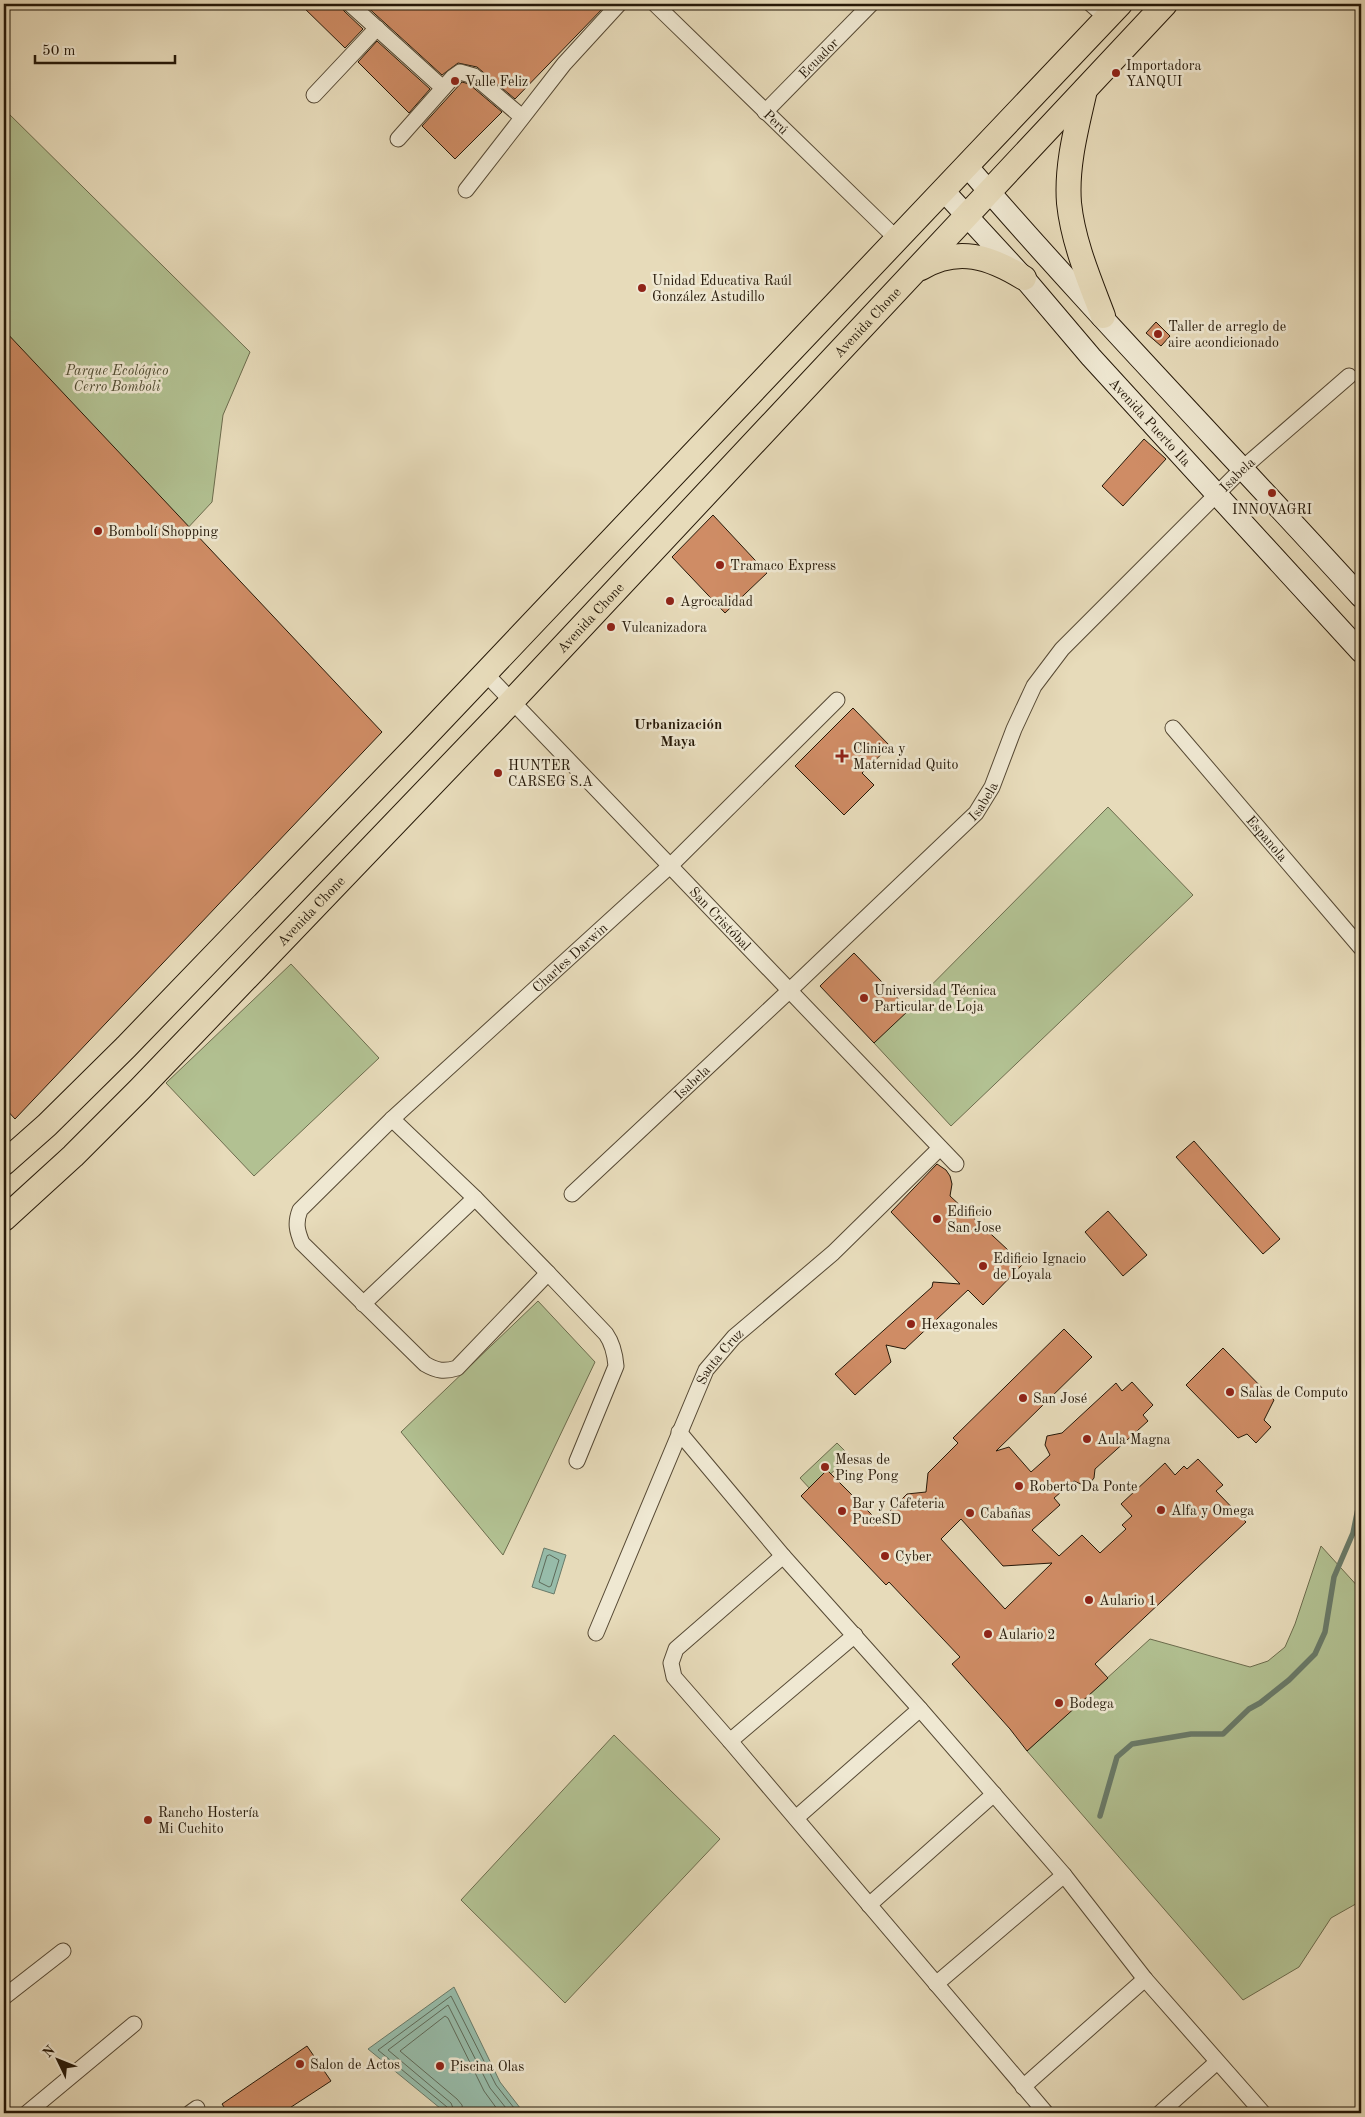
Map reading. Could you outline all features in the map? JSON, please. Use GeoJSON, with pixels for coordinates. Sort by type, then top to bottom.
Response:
{"type":"FeatureCollection","features":[{"type":"Feature","properties":{"kind":"main road","name":"Avenida Chone"},"geometry":{"type":"LineString","coordinates":[[4,1219],[73,1156],[140,1090],[513,700],[1165,4]]}},
{"type":"Feature","properties":{"kind":"main road"},"geometry":{"type":"LineString","coordinates":[[5,1159],[47,1126],[126,1047],[485,673],[943,190],[1106,8]]}},
{"type":"Feature","properties":{"kind":"main road"},"geometry":{"type":"LineString","coordinates":[[1085,89],[1069,178],[1069,203],[1074,236],[1103,316]]}},
{"type":"Feature","properties":{"kind":"main road"},"geometry":{"type":"LineString","coordinates":[[911,274],[936,260],[953,256],[972,256],[1001,264],[1024,278]]}},
{"type":"Feature","properties":{"kind":"street"},"geometry":{"type":"LineString","coordinates":[[350,4],[443,88]]}},
{"type":"Feature","properties":{"kind":"street"},"geometry":{"type":"LineString","coordinates":[[466,190],[564,64],[619,4]]}},
{"type":"Feature","properties":{"kind":"street","name":"Perú"},"geometry":{"type":"LineString","coordinates":[[655,4],[897,239]]}},
{"type":"Feature","properties":{"kind":"street","name":"Ecuador"},"geometry":{"type":"LineString","coordinates":[[765,112],[871,4]]}},
{"type":"Feature","properties":{"kind":"street"},"geometry":{"type":"LineString","coordinates":[[314,95],[377,28]]}},
{"type":"Feature","properties":{"kind":"street"},"geometry":{"type":"LineString","coordinates":[[398,139],[456,74],[465,72],[470,73],[522,118]]}},
{"type":"Feature","properties":{"kind":"street"},"geometry":{"type":"LineString","coordinates":[[966,165],[1103,316],[1126,345],[1243,468],[1361,597]]}},
{"type":"Feature","properties":{"kind":"street","name":"Avenida Puerto Ila"},"geometry":{"type":"LineString","coordinates":[[943,190],[1024,278],[1090,357],[1217,493],[1361,652]]}},
{"type":"Feature","properties":{"kind":"street","name":"Isabela"},"geometry":{"type":"LineString","coordinates":[[572,1194],[976,814],[992,787],[1014,729],[1034,686],[1062,649],[1243,468],[1349,376]]}},
{"type":"Feature","properties":{"kind":"street","name":"San Cristóbal"},"geometry":{"type":"LineString","coordinates":[[485,673],[513,700],[956,1164]]}},
{"type":"Feature","properties":{"kind":"street","name":"Charles Darwin"},"geometry":{"type":"LineString","coordinates":[[362,1304],[302,1243],[297,1230],[296,1220],[300,1210],[392,1119],[671,865],[837,700]]}},
{"type":"Feature","properties":{"kind":"street","name":"Espanola"},"geometry":{"type":"LineString","coordinates":[[1173,728],[1361,948]]}},
{"type":"Feature","properties":{"kind":"street"},"geometry":{"type":"LineString","coordinates":[[392,1119],[475,1198],[606,1334],[611,1342],[615,1352],[616,1366],[577,1461]]}},
{"type":"Feature","properties":{"kind":"street","name":"Santa Cruz"},"geometry":{"type":"LineString","coordinates":[[596,1633],[706,1370],[734,1337],[833,1253],[940,1148]]}},
{"type":"Feature","properties":{"kind":"street"},"geometry":{"type":"LineString","coordinates":[[475,1198],[362,1304],[425,1364],[435,1370],[446,1371],[457,1368],[548,1273]]}},
{"type":"Feature","properties":{"kind":"street"},"geometry":{"type":"LineString","coordinates":[[680,1432],[784,1556],[1064,1875],[1145,1979],[1263,2113]]}},
{"type":"Feature","properties":{"kind":"street"},"geometry":{"type":"LineString","coordinates":[[784,1556],[676,1649],[671,1663],[674,1677],[1046,2113]]}},
{"type":"Feature","properties":{"kind":"street"},"geometry":{"type":"LineString","coordinates":[[730,1741],[855,1635]]}},
{"type":"Feature","properties":{"kind":"street"},"geometry":{"type":"LineString","coordinates":[[796,1818],[920,1709]]}},
{"type":"Feature","properties":{"kind":"street"},"geometry":{"type":"LineString","coordinates":[[869,1905],[994,1794]]}},
{"type":"Feature","properties":{"kind":"street"},"geometry":{"type":"LineString","coordinates":[[936,1984],[1064,1875]]}},
{"type":"Feature","properties":{"kind":"street"},"geometry":{"type":"LineString","coordinates":[[4,1997],[63,1951]]}},
{"type":"Feature","properties":{"kind":"street"},"geometry":{"type":"LineString","coordinates":[[1023,2087],[1145,1979]]}},
{"type":"Feature","properties":{"kind":"street"},"geometry":{"type":"LineString","coordinates":[[27,2113],[134,2024]]}},
{"type":"Feature","properties":{"kind":"street"},"geometry":{"type":"LineString","coordinates":[[1160,2113],[1217,2062]]}},
{"type":"Feature","properties":{"kind":"green space","name":"Parque Ecológico Cerro Bomboli"},"geometry":{"type":"Polygon","coordinates":[[[4,109],[250,352],[223,415],[212,502],[4,725],[4,109]]]}},
{"type":"Feature","properties":{"kind":"green space"},"geometry":{"type":"Polygon","coordinates":[[[1108,807],[1193,895],[951,1126],[874,1043],[1108,807]]]}},
{"type":"Feature","properties":{"kind":"green space"},"geometry":{"type":"Polygon","coordinates":[[[291,964],[379,1058],[254,1176],[166,1083],[291,964]]]}},
{"type":"Feature","properties":{"kind":"green space"},"geometry":{"type":"Polygon","coordinates":[[[538,1301],[595,1362],[503,1555],[401,1432],[538,1301]]]}},
{"type":"Feature","properties":{"kind":"green space","name":"Mesas de Ping Pong"},"geometry":{"type":"Polygon","coordinates":[[[837,1443],[850,1456],[812,1491],[800,1478],[837,1443]]]}},
{"type":"Feature","properties":{"kind":"green space"},"geometry":{"type":"Polygon","coordinates":[[[1321,1546],[1361,1590],[1361,1901],[1331,1918],[1299,1967],[1243,2000],[1027,1751],[1150,1639],[1250,1667],[1268,1661],[1285,1647],[1295,1624],[1321,1546]]]}},
{"type":"Feature","properties":{"kind":"green space"},"geometry":{"type":"Polygon","coordinates":[[[614,1735],[720,1839],[565,2003],[461,1900],[614,1735]]]}},
{"type":"Feature","properties":{"kind":"water"},"geometry":{"type":"Polygon","coordinates":[[[544,1548],[566,1555],[554,1594],[532,1587],[544,1548]]]}},
{"type":"Feature","properties":{"kind":"water","name":"Piscina Olas"},"geometry":{"type":"Polygon","coordinates":[[[454,1987],[500,2082],[524,2113],[446,2113],[368,2049],[454,1987]]]}},
{"type":"Feature","properties":{"kind":"building"},"geometry":{"type":"Polygon","coordinates":[[[300,4],[341,4],[344,11],[363,29],[345,48],[300,4]]]}},
{"type":"Feature","properties":{"kind":"building"},"geometry":{"type":"Polygon","coordinates":[[[364,4],[607,4],[515,99],[477,67],[458,63],[442,75],[364,4]]]}},
{"type":"Feature","properties":{"kind":"building"},"geometry":{"type":"Polygon","coordinates":[[[377,41],[430,89],[409,113],[358,62],[377,41]]]}},
{"type":"Feature","properties":{"kind":"building"},"geometry":{"type":"Polygon","coordinates":[[[462,82],[469,84],[502,112],[455,159],[422,126],[462,82]]]}},
{"type":"Feature","properties":{"kind":"building","name":"Taller de arreglo de aire acondicionado"},"geometry":{"type":"Polygon","coordinates":[[[1156,322],[1170,336],[1161,346],[1146,333],[1156,322]]]}},
{"type":"Feature","properties":{"kind":"building","name":"Bombolí Shopping"},"geometry":{"type":"Polygon","coordinates":[[[4,330],[382,732],[15,1119],[4,1107],[4,330]]]}},
{"type":"Feature","properties":{"kind":"building"},"geometry":{"type":"Polygon","coordinates":[[[1144,439],[1166,459],[1123,506],[1102,486],[1144,439]]]}},
{"type":"Feature","properties":{"kind":"building","name":"Tramaco Express"},"geometry":{"type":"Polygon","coordinates":[[[713,515],[767,573],[725,613],[672,557],[713,515]]]}},
{"type":"Feature","properties":{"kind":"building","name":"Clinica y Maternidad Quito"},"geometry":{"type":"Polygon","coordinates":[[[853,708],[890,746],[862,773],[874,785],[844,815],[795,766],[853,708]]]}},
{"type":"Feature","properties":{"kind":"building","name":"Universidad Técnica Particular de Loja"},"geometry":{"type":"Polygon","coordinates":[[[854,953],[909,1010],[874,1043],[820,986],[854,953]]]}},
{"type":"Feature","properties":{"kind":"building"},"geometry":{"type":"Polygon","coordinates":[[[1194,1141],[1280,1239],[1263,1254],[1176,1157],[1194,1141]]]}},
{"type":"Feature","properties":{"kind":"building"},"geometry":{"type":"Polygon","coordinates":[[[937,1164],[946,1170],[950,1176],[952,1184],[950,1196],[1023,1264],[983,1305],[968,1290],[905,1349],[886,1345],[891,1362],[855,1395],[835,1374],[932,1287],[933,1282],[960,1284],[891,1212],[937,1164]]]}},
{"type":"Feature","properties":{"kind":"building"},"geometry":{"type":"Polygon","coordinates":[[[1108,1211],[1147,1255],[1123,1276],[1085,1232],[1108,1211]]]}},
{"type":"Feature","properties":{"kind":"building"},"geometry":{"type":"Polygon","coordinates":[[[1064,1329],[1092,1357],[996,1451],[1009,1447],[1031,1472],[1050,1455],[1045,1445],[1047,1436],[1062,1433],[1116,1383],[1122,1391],[1132,1382],[1153,1405],[1143,1415],[1148,1421],[1095,1469],[1094,1478],[1090,1483],[1083,1485],[1074,1481],[1054,1498],[1060,1505],[1032,1530],[1059,1556],[1082,1535],[1100,1553],[1126,1529],[1122,1525],[1132,1516],[1121,1504],[1165,1463],[1175,1475],[1184,1466],[1187,1469],[1198,1459],[1223,1485],[1216,1491],[1246,1522],[1095,1664],[1108,1678],[1027,1751],[952,1664],[960,1657],[889,1582],[886,1585],[801,1496],[827,1470],[879,1522],[907,1494],[926,1492],[928,1473],[958,1443],[953,1438],[1064,1329]],[[961,1519],[941,1539],[1005,1609],[1052,1563],[1003,1566],[961,1519]]]}},
{"type":"Feature","properties":{"kind":"building","name":"Salas de Computo"},"geometry":{"type":"Polygon","coordinates":[[[1223,1348],[1274,1400],[1264,1420],[1271,1427],[1256,1443],[1247,1434],[1238,1438],[1186,1385],[1223,1348]]]}},
{"type":"Feature","properties":{"kind":"building","name":"Salon de Actos"},"geometry":{"type":"Polygon","coordinates":[[[307,2046],[331,2081],[282,2113],[228,2113],[222,2104],[307,2046]]]}},
{"type":"Feature","properties":{"kind":"waterway"},"geometry":{"type":"LineString","coordinates":[[1100,1816],[1117,1757],[1132,1744],[1191,1734],[1223,1734],[1249,1709],[1260,1703],[1289,1680],[1315,1654],[1325,1632],[1334,1577],[1353,1533],[1361,1494]]}},
{"type":"Feature","properties":{"kind":"place","name":"Importadora YANQUI"},"geometry":{"type":"Point","coordinates":[1116,73]}},
{"type":"Feature","properties":{"kind":"place","name":"Valle Feliz"},"geometry":{"type":"Point","coordinates":[455,81]}},
{"type":"Feature","properties":{"kind":"place","name":"Unidad Educativa Raúl González Astudillo"},"geometry":{"type":"Point","coordinates":[642,288]}},
{"type":"Feature","properties":{"kind":"place","name":"Taller de arreglo de aire acondicionado"},"geometry":{"type":"Point","coordinates":[1158,334]}},
{"type":"Feature","properties":{"kind":"place","name":"INNOVAGRI"},"geometry":{"type":"Point","coordinates":[1272,493]}},
{"type":"Feature","properties":{"kind":"place","name":"Bombolí Shopping"},"geometry":{"type":"Point","coordinates":[98,531]}},
{"type":"Feature","properties":{"kind":"place","name":"Tramaco Express"},"geometry":{"type":"Point","coordinates":[720,565]}},
{"type":"Feature","properties":{"kind":"place","name":"Agrocalidad"},"geometry":{"type":"Point","coordinates":[670,601]}},
{"type":"Feature","properties":{"kind":"place","name":"Vulcanizadora"},"geometry":{"type":"Point","coordinates":[611,627]}},
{"type":"Feature","properties":{"kind":"place","name":"Clinica y Maternidad Quito"},"geometry":{"type":"Point","coordinates":[842,756]}},
{"type":"Feature","properties":{"kind":"place","name":"HUNTER CARSEG S.A"},"geometry":{"type":"Point","coordinates":[498,773]}},
{"type":"Feature","properties":{"kind":"place","name":"Universidad Técnica Particular de Loja"},"geometry":{"type":"Point","coordinates":[864,998]}},
{"type":"Feature","properties":{"kind":"place","name":"Edificio San Jose"},"geometry":{"type":"Point","coordinates":[937,1219]}},
{"type":"Feature","properties":{"kind":"place","name":"Edificio Ignacio de Loyala"},"geometry":{"type":"Point","coordinates":[983,1266]}},
{"type":"Feature","properties":{"kind":"place","name":"Hexagonales"},"geometry":{"type":"Point","coordinates":[911,1324]}},
{"type":"Feature","properties":{"kind":"place","name":"Salas de Computo"},"geometry":{"type":"Point","coordinates":[1230,1392]}},
{"type":"Feature","properties":{"kind":"place","name":"San José"},"geometry":{"type":"Point","coordinates":[1023,1398]}},
{"type":"Feature","properties":{"kind":"place","name":"Aula Magna"},"geometry":{"type":"Point","coordinates":[1087,1439]}},
{"type":"Feature","properties":{"kind":"place","name":"Mesas de Ping Pong"},"geometry":{"type":"Point","coordinates":[825,1467]}},
{"type":"Feature","properties":{"kind":"place","name":"Roberto Da Ponte"},"geometry":{"type":"Point","coordinates":[1019,1486]}},
{"type":"Feature","properties":{"kind":"place","name":"Alfa y Omega"},"geometry":{"type":"Point","coordinates":[1161,1510]}},
{"type":"Feature","properties":{"kind":"place","name":"Bar y Cafeteria PuceSD"},"geometry":{"type":"Point","coordinates":[842,1511]}},
{"type":"Feature","properties":{"kind":"place","name":"Cabañas"},"geometry":{"type":"Point","coordinates":[970,1513]}},
{"type":"Feature","properties":{"kind":"place","name":"Cyber"},"geometry":{"type":"Point","coordinates":[885,1556]}},
{"type":"Feature","properties":{"kind":"place","name":"Aulario 1"},"geometry":{"type":"Point","coordinates":[1089,1600]}},
{"type":"Feature","properties":{"kind":"place","name":"Aulario 2"},"geometry":{"type":"Point","coordinates":[988,1634]}},
{"type":"Feature","properties":{"kind":"place","name":"Bodega"},"geometry":{"type":"Point","coordinates":[1059,1703]}},
{"type":"Feature","properties":{"kind":"place","name":"Rancho Hostería Mi Cuchito"},"geometry":{"type":"Point","coordinates":[148,1820]}},
{"type":"Feature","properties":{"kind":"place","name":"Salon de Actos"},"geometry":{"type":"Point","coordinates":[300,2064]}},
{"type":"Feature","properties":{"kind":"place","name":"Piscina Olas"},"geometry":{"type":"Point","coordinates":[440,2066]}},
{"type":"Feature","properties":{"kind":"district","name":"Urbanización Maya"},"geometry":{"type":"Point","coordinates":[678,732]}}]}
